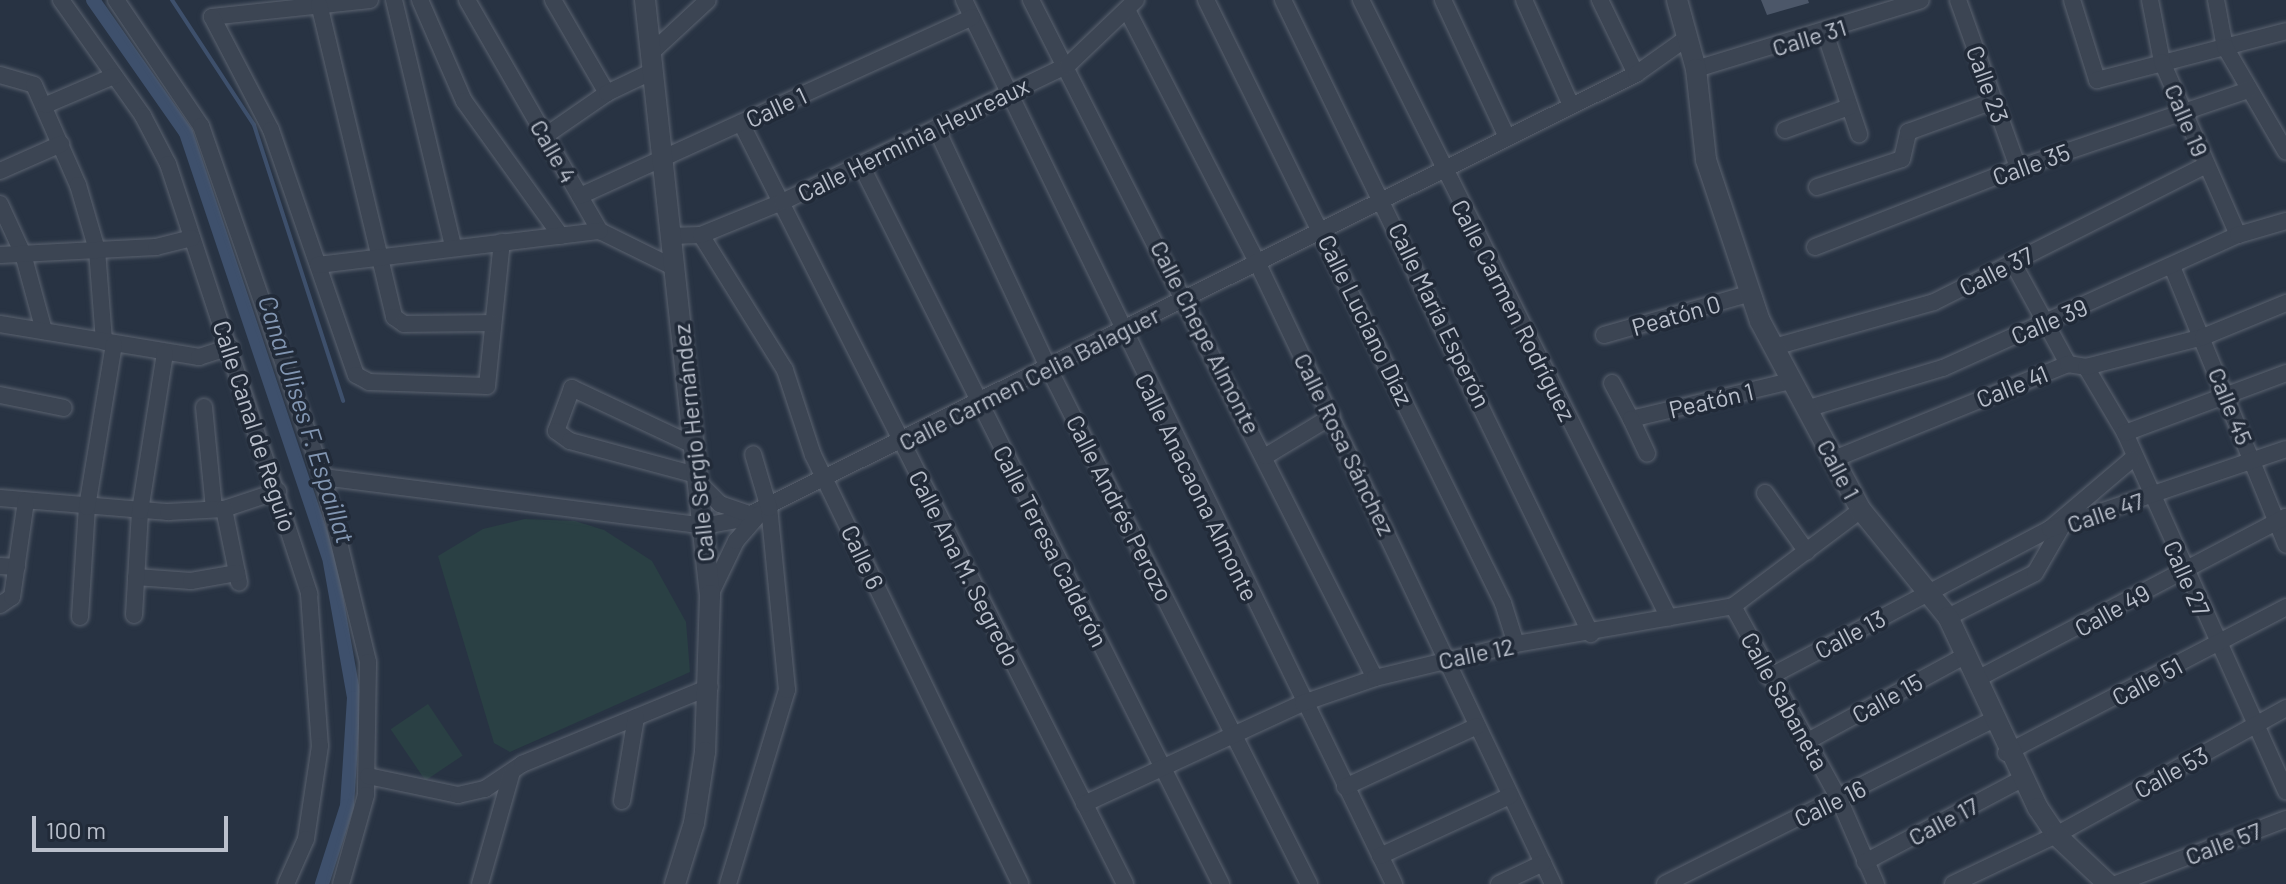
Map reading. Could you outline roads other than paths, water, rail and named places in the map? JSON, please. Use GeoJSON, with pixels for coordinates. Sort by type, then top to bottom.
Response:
{"type":"FeatureCollection","features":[{"type":"Feature","properties":{"kind":"street","name":"Calle Canal de Reguio"},"geometry":{"type":"LineString","coordinates":[[61,0],[114,76],[168,164],[278,491],[309,594],[319,719],[306,839],[286,884]]}},
{"type":"Feature","properties":{"kind":"street","name":"Calle Canal de Reguio"},"geometry":{"type":"LineString","coordinates":[[116,0],[201,126],[323,477],[368,662],[368,776],[341,884]]}},
{"type":"Feature","properties":{"kind":"street"},"geometry":{"type":"LineString","coordinates":[[370,0],[212,17],[259,100],[351,366],[363,380],[487,386],[502,242]]}},
{"type":"Feature","properties":{"kind":"street"},"geometry":{"type":"LineString","coordinates":[[394,0],[453,245]]}},
{"type":"Feature","properties":{"kind":"street"},"geometry":{"type":"LineString","coordinates":[[420,0],[467,107],[561,236]]}},
{"type":"Feature","properties":{"kind":"street","name":"Calle 4"},"geometry":{"type":"LineString","coordinates":[[467,0],[600,231]]}},
{"type":"Feature","properties":{"kind":"street"},"geometry":{"type":"LineString","coordinates":[[553,0],[607,93]]}},
{"type":"Feature","properties":{"kind":"street","name":"Calle Sergio Hernández"},"geometry":{"type":"LineString","coordinates":[[645,0],[710,595],[710,687],[694,823],[675,884]]}},
{"type":"Feature","properties":{"kind":"street"},"geometry":{"type":"LineString","coordinates":[[545,136],[653,62],[708,0]]}},
{"type":"Feature","properties":{"kind":"street","name":"Calle Anacaona Almonte"},"geometry":{"type":"LineString","coordinates":[[964,0],[1005,95],[1394,884]]}},
{"type":"Feature","properties":{"kind":"street","name":"Calle Chepe Almonte"},"geometry":{"type":"LineString","coordinates":[[1031,0],[1068,65],[1187,298],[1375,678]]}},
{"type":"Feature","properties":{"kind":"street","name":"Calle Luciano Díaz"},"geometry":{"type":"LineString","coordinates":[[1206,0],[1322,230],[1503,603],[1516,644]]}},
{"type":"Feature","properties":{"kind":"street","name":"Calle María Esperón"},"geometry":{"type":"LineString","coordinates":[[1283,0],[1383,199],[1591,634]]}},
{"type":"Feature","properties":{"kind":"street","name":"Calle Carmen Rodríguez"},"geometry":{"type":"LineString","coordinates":[[1361,0],[1442,169],[1669,618]]}},
{"type":"Feature","properties":{"kind":"street"},"geometry":{"type":"LineString","coordinates":[[1443,0],[1506,135]]}},
{"type":"Feature","properties":{"kind":"street"},"geometry":{"type":"LineString","coordinates":[[1524,0],[1570,103]]}},
{"type":"Feature","properties":{"kind":"street"},"geometry":{"type":"LineString","coordinates":[[1600,0],[1636,74]]}},
{"type":"Feature","properties":{"kind":"street","name":"Calle 1"},"geometry":{"type":"LineString","coordinates":[[1677,0],[1696,69],[1706,160],[1748,294],[1861,510],[1931,591],[1948,617],[1979,678],[2006,753],[2020,780],[2056,835],[2108,884]]}},
{"type":"Feature","properties":{"kind":"street","name":"Calle 31"},"geometry":{"type":"LineString","coordinates":[[1696,69],[1825,33],[1898,4],[1921,0]]}},
{"type":"Feature","properties":{"kind":"street","name":"Calle 23"},"geometry":{"type":"LineString","coordinates":[[1958,0],[2018,168]]}},
{"type":"Feature","properties":{"kind":"street"},"geometry":{"type":"LineString","coordinates":[[2072,0],[2097,80],[2286,31]]}},
{"type":"Feature","properties":{"kind":"street","name":"Calle 19"},"geometry":{"type":"LineString","coordinates":[[2150,0],[2162,62],[2238,235]]}},
{"type":"Feature","properties":{"kind":"street"},"geometry":{"type":"LineString","coordinates":[[2216,0],[2225,47],[2286,152]]}},
{"type":"Feature","properties":{"kind":"street"},"geometry":{"type":"LineString","coordinates":[[319,4],[397,322],[493,323]]}},
{"type":"Feature","properties":{"kind":"street","name":"Calle Herminia Heureaux"},"geometry":{"type":"LineString","coordinates":[[669,236],[701,235],[782,202],[1068,65],[1131,5]]}},
{"type":"Feature","properties":{"kind":"street","name":"Calle Rosa Sánchez"},"geometry":{"type":"LineString","coordinates":[[1131,5],[1332,416],[1444,659],[1553,884]]}},
{"type":"Feature","properties":{"kind":"street","name":"Calle 1"},"geometry":{"type":"LineString","coordinates":[[580,196],[972,17]]}},
{"type":"Feature","properties":{"kind":"street"},"geometry":{"type":"LineString","coordinates":[[1825,33],[1859,134]]}},
{"type":"Feature","properties":{"kind":"street","name":"Calle Carmen Celia Balaguer"},"geometry":{"type":"LineString","coordinates":[[323,477],[703,526],[762,511],[828,481],[1506,135],[1636,74],[1688,37]]}},
{"type":"Feature","properties":{"kind":"street"},"geometry":{"type":"LineString","coordinates":[[0,75],[34,85],[46,105],[97,250],[109,343],[87,507],[80,617]]}},
{"type":"Feature","properties":{"kind":"street"},"geometry":{"type":"LineString","coordinates":[[46,105],[114,76]]}},
{"type":"Feature","properties":{"kind":"street","name":"Calle 35"},"geometry":{"type":"LineString","coordinates":[[1815,247],[2018,168],[2249,90]]}},
{"type":"Feature","properties":{"kind":"street"},"geometry":{"type":"LineString","coordinates":[[1817,187],[1902,159],[1908,132],[1993,101]]}},
{"type":"Feature","properties":{"kind":"street"},"geometry":{"type":"LineString","coordinates":[[1785,130],[1849,107]]}},
{"type":"Feature","properties":{"kind":"street","name":"Calle Ana M. Segredo"},"geometry":{"type":"LineString","coordinates":[[741,123],[1125,884]]}},
{"type":"Feature","properties":{"kind":"street","name":"Calle Andrés Perozo"},"geometry":{"type":"LineString","coordinates":[[937,130],[1049,369],[1236,734],[1309,884]]}},
{"type":"Feature","properties":{"kind":"street"},"geometry":{"type":"LineString","coordinates":[[0,171],[61,144]]}},
{"type":"Feature","properties":{"kind":"street","name":"Calle Teresa Calderón"},"geometry":{"type":"LineString","coordinates":[[861,165],[978,404],[1165,766],[1221,884]]}},
{"type":"Feature","properties":{"kind":"street","name":"Calle 37"},"geometry":{"type":"LineString","coordinates":[[1774,347],[1934,302],[2206,165]]}},
{"type":"Feature","properties":{"kind":"street"},"geometry":{"type":"LineString","coordinates":[[0,204],[23,254],[44,331]]}},
{"type":"Feature","properties":{"kind":"street","name":"Calle 39"},"geometry":{"type":"LineString","coordinates":[[1806,409],[1943,368],[2173,269],[2238,235],[2286,221]]}},
{"type":"Feature","properties":{"kind":"street"},"geometry":{"type":"LineString","coordinates":[[318,265],[453,245],[600,231],[673,267]]}},
{"type":"Feature","properties":{"kind":"street","name":"Calle 6"},"geometry":{"type":"LineString","coordinates":[[701,235],[785,370],[828,481],[984,819],[1020,884]]}},
{"type":"Feature","properties":{"kind":"street"},"geometry":{"type":"LineString","coordinates":[[0,255],[97,250],[192,238]]}},
{"type":"Feature","properties":{"kind":"street"},"geometry":{"type":"LineString","coordinates":[[2013,263],[2068,364]]}},
{"type":"Feature","properties":{"kind":"street","name":"Calle 45"},"geometry":{"type":"LineString","coordinates":[[2173,269],[2254,463],[2282,518],[2286,545]]}},
{"type":"Feature","properties":{"kind":"street","name":"Peatón 0"},"geometry":{"type":"LineString","coordinates":[[1604,335],[1748,294]]}},
{"type":"Feature","properties":{"kind":"street","name":"Calle 41"},"geometry":{"type":"LineString","coordinates":[[1834,459],[2068,364],[2086,367],[2203,337],[2286,303]]}},
{"type":"Feature","properties":{"kind":"street"},"geometry":{"type":"LineString","coordinates":[[0,324],[199,357],[230,347]]}},
{"type":"Feature","properties":{"kind":"street"},"geometry":{"type":"LineString","coordinates":[[134,615],[140,511],[165,353]]}},
{"type":"Feature","properties":{"kind":"street","name":"Calle 27"},"geometry":{"type":"LineString","coordinates":[[2086,367],[2125,433],[2132,459],[2286,792]]}},
{"type":"Feature","properties":{"kind":"street"},"geometry":{"type":"LineString","coordinates":[[2125,433],[2286,373]]}},
{"type":"Feature","properties":{"kind":"street","name":"Peatón 1"},"geometry":{"type":"LineString","coordinates":[[1631,419],[1791,381]]}},
{"type":"Feature","properties":{"kind":"street","name":"Peatón 1"},"geometry":{"type":"LineString","coordinates":[[1612,383],[1647,454]]}},
{"type":"Feature","properties":{"kind":"street"},"geometry":{"type":"LineString","coordinates":[[693,445],[572,388],[555,432],[696,477],[720,504],[762,511]]}},
{"type":"Feature","properties":{"kind":"street"},"geometry":{"type":"LineString","coordinates":[[0,395],[64,408]]}},
{"type":"Feature","properties":{"kind":"street"},"geometry":{"type":"LineString","coordinates":[[136,577],[191,581],[238,577],[219,509],[204,407]]}},
{"type":"Feature","properties":{"kind":"street"},"geometry":{"type":"LineString","coordinates":[[1266,456],[1332,416]]}},
{"type":"Feature","properties":{"kind":"street","name":"Calle 47"},"geometry":{"type":"LineString","coordinates":[[1931,591],[2056,529],[2254,463],[2286,449]]}},
{"type":"Feature","properties":{"kind":"street"},"geometry":{"type":"LineString","coordinates":[[728,884],[787,690],[753,454]]}},
{"type":"Feature","properties":{"kind":"street"},"geometry":{"type":"LineString","coordinates":[[1948,617],[2035,573],[2052,553],[2056,529],[2132,459]]}},
{"type":"Feature","properties":{"kind":"street"},"geometry":{"type":"LineString","coordinates":[[0,498],[140,511],[219,509],[278,491]]}},
{"type":"Feature","properties":{"kind":"street"},"geometry":{"type":"LineString","coordinates":[[1765,493],[1807,552]]}},
{"type":"Feature","properties":{"kind":"street"},"geometry":{"type":"LineString","coordinates":[[0,605],[12,597],[26,501]]}},
{"type":"Feature","properties":{"kind":"street","name":"Calle 12"},"geometry":{"type":"LineString","coordinates":[[1084,804],[1303,703],[1375,678],[1516,644],[1591,634],[1733,606],[1861,510]]}},
{"type":"Feature","properties":{"kind":"street"},"geometry":{"type":"LineString","coordinates":[[710,595],[736,541],[762,511]]}},
{"type":"Feature","properties":{"kind":"street","name":"Calle 49"},"geometry":{"type":"LineString","coordinates":[[1979,678],[2282,518]]}},
{"type":"Feature","properties":{"kind":"street"},"geometry":{"type":"LineString","coordinates":[[0,566],[17,567]]}},
{"type":"Feature","properties":{"kind":"street","name":"Calle 13"},"geometry":{"type":"LineString","coordinates":[[1769,677],[1931,591]]}},
{"type":"Feature","properties":{"kind":"street","name":"Calle Sabaneta"},"geometry":{"type":"LineString","coordinates":[[1733,606],[1769,677],[1839,799],[1876,884]]}},
{"type":"Feature","properties":{"kind":"street","name":"Calle 51"},"geometry":{"type":"LineString","coordinates":[[2006,753],[2286,607]]}},
{"type":"Feature","properties":{"kind":"street","name":"Calle 15"},"geometry":{"type":"LineString","coordinates":[[1806,742],[1968,654]]}},
{"type":"Feature","properties":{"kind":"street"},"geometry":{"type":"LineString","coordinates":[[368,776],[458,795],[485,789],[512,772],[710,687]]}},
{"type":"Feature","properties":{"kind":"street","name":"Calle 53"},"geometry":{"type":"LineString","coordinates":[[1953,884],[2056,835],[2286,708]]}},
{"type":"Feature","properties":{"kind":"street"},"geometry":{"type":"LineString","coordinates":[[622,801],[636,717]]}},
{"type":"Feature","properties":{"kind":"street","name":"Calle 16"},"geometry":{"type":"LineString","coordinates":[[1665,884],[1993,720]]}},
{"type":"Feature","properties":{"kind":"street"},"geometry":{"type":"LineString","coordinates":[[1345,787],[1477,726]]}},
{"type":"Feature","properties":{"kind":"street"},"geometry":{"type":"LineString","coordinates":[[480,884],[512,772]]}},
{"type":"Feature","properties":{"kind":"street","name":"Calle 17"},"geometry":{"type":"LineString","coordinates":[[1865,862],[2020,780]]}},
{"type":"Feature","properties":{"kind":"street"},"geometry":{"type":"LineString","coordinates":[[1380,856],[1510,796]]}},
{"type":"Feature","properties":{"kind":"street","name":"Calle 57"},"geometry":{"type":"LineString","coordinates":[[2116,884],[2286,819]]}},
{"type":"Feature","properties":{"kind":"street"},"geometry":{"type":"LineString","coordinates":[[1499,884],[1543,863]]}},
{"type":"Feature","properties":{"kind":"waterway","name":"Canal Ulises F. Espaillat"},"geometry":{"type":"LineString","coordinates":[[93,0],[186,133],[329,557],[354,698],[347,806],[322,884]]}},
{"type":"Feature","properties":{"kind":"waterway"},"geometry":{"type":"LineString","coordinates":[[172,0],[254,125],[343,401]]}}]}
